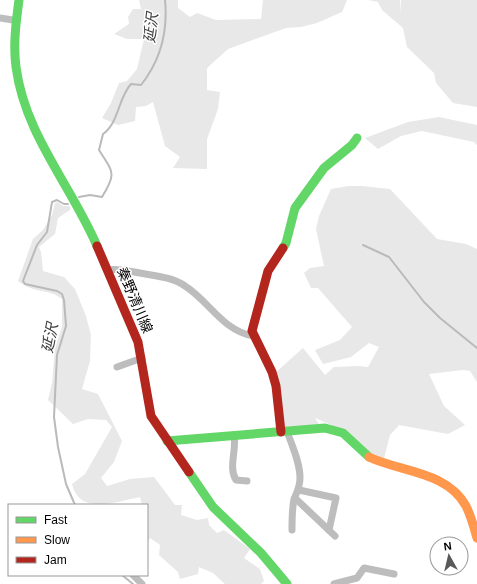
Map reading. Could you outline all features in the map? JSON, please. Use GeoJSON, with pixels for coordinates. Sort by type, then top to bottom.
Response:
{"type":"FeatureCollection","features":[{"type":"Feature","properties":{"kind":"street","name":"秦野清川線"},"geometry":{"type":"LineString","coordinates":[[19,0],[13,20],[10,51],[12,80],[19,104],[35,140],[89,229],[135,334],[142,358],[148,411],[167,442],[213,507],[261,553],[285,583]]}},
{"type":"Feature","properties":{"kind":"street"},"geometry":{"type":"LineString","coordinates":[[0,18],[13,20]]}},
{"type":"Feature","properties":{"kind":"street"},"geometry":{"type":"LineString","coordinates":[[292,530],[295,498],[299,490],[300,478],[298,465],[284,431],[272,372],[253,336],[252,331],[268,271],[286,243],[295,208],[324,168],[352,145],[357,138]]}},
{"type":"Feature","properties":{"kind":"street"},"geometry":{"type":"LineString","coordinates":[[107,270],[116,268],[164,277],[183,284],[226,324],[243,334],[253,336]]}},
{"type":"Feature","properties":{"kind":"street"},"geometry":{"type":"LineString","coordinates":[[117,366],[142,358]]}},
{"type":"Feature","properties":{"kind":"street"},"geometry":{"type":"LineString","coordinates":[[167,442],[284,431],[331,429],[344,432],[353,440],[359,450],[370,457],[439,480],[456,490],[468,507],[477,538]]}},
{"type":"Feature","properties":{"kind":"street"},"geometry":{"type":"LineString","coordinates":[[234,435],[235,443],[232,475],[236,480],[247,481]]}},
{"type":"Feature","properties":{"kind":"street"},"geometry":{"type":"LineString","coordinates":[[299,490],[336,498],[329,530]]}},
{"type":"Feature","properties":{"kind":"street"},"geometry":{"type":"LineString","coordinates":[[295,498],[335,536]]}},
{"type":"Feature","properties":{"kind":"street"},"geometry":{"type":"LineString","coordinates":[[334,584],[345,583],[357,578],[364,568],[394,574]]}},
{"type":"Feature","properties":{"kind":"street"},"geometry":{"type":"LineString","coordinates":[[134,576],[142,584]]}},
{"type":"Feature","properties":{"kind":"shaded area"},"geometry":{"type":"Polygon","coordinates":[[[139,0],[178,0],[178,8],[190,17],[197,13],[216,20],[261,19],[263,0],[347,0],[342,12],[317,23],[301,27],[286,28],[228,49],[207,68],[207,90],[220,92],[218,109],[207,139],[207,169],[173,168],[180,157],[165,146],[153,102],[146,106],[136,107],[135,121],[118,125],[102,118],[111,103],[119,83],[127,81],[137,69],[144,39],[127,39],[114,34],[129,24],[128,17],[133,9],[141,9],[139,0]]]}},
{"type":"Feature","properties":{"kind":"shaded area"},"geometry":{"type":"Polygon","coordinates":[[[368,0],[400,0],[400,13],[401,0],[477,0],[477,107],[453,103],[436,83],[434,73],[407,47],[403,28],[382,10],[378,2],[368,0]]]}},
{"type":"Feature","properties":{"kind":"shaded area"},"geometry":{"type":"Polygon","coordinates":[[[439,117],[477,125],[477,145],[474,142],[422,131],[401,136],[378,149],[365,138],[408,122],[439,117]]]}},
{"type":"Feature","properties":{"kind":"shaded area"},"geometry":{"type":"Polygon","coordinates":[[[348,186],[390,189],[437,239],[466,244],[477,249],[477,382],[470,371],[463,370],[429,374],[444,406],[465,425],[448,434],[399,425],[390,435],[384,458],[371,453],[336,427],[315,418],[320,426],[285,427],[275,373],[303,348],[325,375],[334,367],[368,367],[379,347],[369,343],[351,357],[323,364],[315,350],[340,340],[352,327],[318,288],[311,288],[304,273],[310,268],[324,266],[316,229],[319,216],[331,189],[348,186]]]}},
{"type":"Feature","properties":{"kind":"shaded area"},"geometry":{"type":"Polygon","coordinates":[[[58,202],[63,206],[70,206],[70,210],[58,218],[55,234],[39,247],[43,271],[64,277],[75,289],[86,316],[91,335],[90,361],[82,389],[98,394],[122,441],[114,462],[101,478],[107,486],[130,479],[154,477],[175,505],[182,505],[181,515],[197,520],[208,518],[209,525],[217,533],[224,530],[250,549],[244,558],[260,569],[264,581],[261,584],[225,584],[213,573],[199,567],[198,574],[180,579],[178,572],[159,555],[160,545],[150,538],[148,541],[148,504],[142,504],[140,497],[111,503],[91,504],[83,501],[76,494],[72,484],[85,474],[112,427],[106,420],[88,419],[73,424],[48,400],[52,383],[55,348],[62,327],[62,299],[51,293],[30,288],[18,281],[33,239],[43,230],[52,215],[55,203],[58,202]]]}},
{"type":"Feature","properties":{"kind":"waterway","name":"延沢"},"geometry":{"type":"LineString","coordinates":[[79,197],[90,195],[102,197],[110,183],[110,168],[99,150],[103,134],[112,124],[123,96],[131,84],[141,85],[148,76],[158,56],[164,34],[166,12],[165,0]]}},
{"type":"Feature","properties":{"kind":"waterway","name":"延沢"},"geometry":{"type":"LineString","coordinates":[[68,204],[64,204],[57,200],[52,202],[47,232],[37,245],[23,281],[25,284],[57,291],[62,294],[64,300],[66,326],[57,355],[54,417],[58,447],[66,484],[75,504]]}},
{"type":"Feature","properties":{"kind":"waterway"},"geometry":{"type":"LineString","coordinates":[[363,245],[389,257],[424,302],[440,318],[477,348]]}},
{"type":"Feature","properties":{"kind":"waterway","name":"延沢"},"geometry":{"type":"LineString","coordinates":[[123,576],[133,584]]}},
{"type":"Feature","properties":{"kind":"traffic: fast"},"geometry":{"type":"LineString","coordinates":[[19,0],[15,50],[16,67],[21,92],[39,137],[75,202],[97,246]]}},
{"type":"Feature","properties":{"kind":"traffic: fast"},"geometry":{"type":"LineString","coordinates":[[283,248],[286,243],[295,208],[324,168],[352,145],[357,138]]}},
{"type":"Feature","properties":{"kind":"traffic: fast"},"geometry":{"type":"LineString","coordinates":[[167,441],[325,428],[343,433],[369,457]]}},
{"type":"Feature","properties":{"kind":"traffic: fast"},"geometry":{"type":"LineString","coordinates":[[189,472],[213,507],[261,553],[287,584]]}},
{"type":"Feature","properties":{"kind":"traffic: slow"},"geometry":{"type":"LineString","coordinates":[[369,457],[435,479],[458,494],[466,506],[477,538]]}},
{"type":"Feature","properties":{"kind":"traffic: jam"},"geometry":{"type":"LineString","coordinates":[[97,246],[138,342],[151,416],[189,472]]}},
{"type":"Feature","properties":{"kind":"traffic: jam"},"geometry":{"type":"LineString","coordinates":[[281,432],[276,386],[272,372],[252,331],[268,271],[283,248]]}}]}
